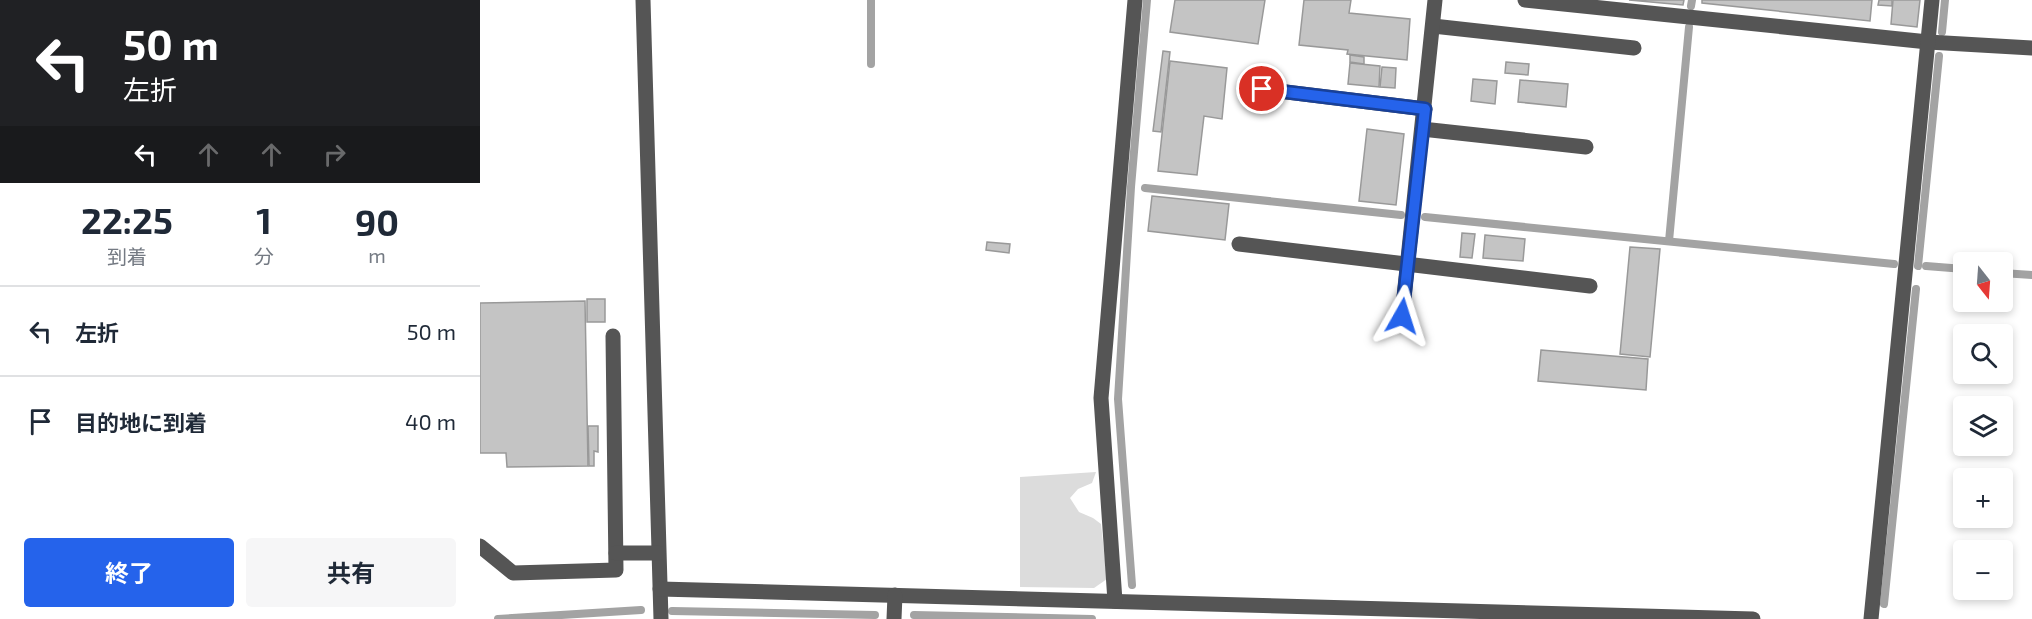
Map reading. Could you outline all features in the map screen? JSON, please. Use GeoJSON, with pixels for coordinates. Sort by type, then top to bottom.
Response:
{"type":"FeatureCollection","features":[{"type":"Feature","properties":{"kind":"street"},"geometry":{"type":"LineString","coordinates":[[643,0],[661,619]]}},
{"type":"Feature","properties":{"kind":"street"},"geometry":{"type":"LineString","coordinates":[[1115,601],[1101,398],[1135,0]]}},
{"type":"Feature","properties":{"kind":"street"},"geometry":{"type":"LineString","coordinates":[[1402,316],[1435,0]]}},
{"type":"Feature","properties":{"kind":"street"},"geometry":{"type":"LineString","coordinates":[[1525,0],[1928,42],[2032,48]]}},
{"type":"Feature","properties":{"kind":"street"},"geometry":{"type":"LineString","coordinates":[[1871,619],[1932,0]]}},
{"type":"Feature","properties":{"kind":"street"},"geometry":{"type":"LineString","coordinates":[[1433,26],[1635,48]]}},
{"type":"Feature","properties":{"kind":"street"},"geometry":{"type":"LineString","coordinates":[[1262,89],[1425,109]]}},
{"type":"Feature","properties":{"kind":"street"},"geometry":{"type":"LineString","coordinates":[[1422,129],[1587,147]]}},
{"type":"Feature","properties":{"kind":"street"},"geometry":{"type":"LineString","coordinates":[[1239,244],[1590,286]]}},
{"type":"Feature","properties":{"kind":"street"},"geometry":{"type":"LineString","coordinates":[[480,546],[513,573],[616,570],[613,336]]}},
{"type":"Feature","properties":{"kind":"street"},"geometry":{"type":"LineString","coordinates":[[616,554],[658,553]]}},
{"type":"Feature","properties":{"kind":"street"},"geometry":{"type":"LineString","coordinates":[[660,589],[1753,619]]}},
{"type":"Feature","properties":{"kind":"street"},"geometry":{"type":"LineString","coordinates":[[894,619],[895,595]]}},
{"type":"Feature","properties":{"kind":"shaded area"},"geometry":{"type":"Polygon","coordinates":[[[1096,472],[1092,483],[1078,489],[1070,498],[1079,512],[1101,524],[1107,579],[1094,588],[1020,587],[1020,477],[1096,472]]]}},
{"type":"Feature","properties":{"kind":"building"},"geometry":{"type":"Polygon","coordinates":[[[1175,0],[1265,0],[1258,44],[1170,32],[1175,0]]]}},
{"type":"Feature","properties":{"kind":"building"},"geometry":{"type":"Polygon","coordinates":[[[1304,0],[1351,0],[1349,13],[1410,19],[1407,60],[1347,54],[1348,50],[1299,45],[1304,0]]]}},
{"type":"Feature","properties":{"kind":"building"},"geometry":{"type":"Polygon","coordinates":[[[1629,0],[1684,0],[1683,5],[1629,0]]]}},
{"type":"Feature","properties":{"kind":"building"},"geometry":{"type":"Polygon","coordinates":[[[1702,0],[1872,0],[1870,21],[1702,3],[1702,0]]]}},
{"type":"Feature","properties":{"kind":"building"},"geometry":{"type":"Polygon","coordinates":[[[1879,0],[1892,0],[1892,6],[1878,5],[1879,0]]]}},
{"type":"Feature","properties":{"kind":"building"},"geometry":{"type":"Polygon","coordinates":[[[1893,0],[1920,0],[1917,27],[1891,24],[1893,0]]]}},
{"type":"Feature","properties":{"kind":"building"},"geometry":{"type":"Polygon","coordinates":[[[1163,51],[1170,52],[1161,132],[1153,131],[1163,51]]]}},
{"type":"Feature","properties":{"kind":"building"},"geometry":{"type":"Polygon","coordinates":[[[1350,55],[1364,57],[1364,64],[1350,62],[1350,55]]]}},
{"type":"Feature","properties":{"kind":"building"},"geometry":{"type":"Polygon","coordinates":[[[1170,61],[1227,68],[1222,119],[1204,116],[1197,175],[1158,171],[1170,61]]]}},
{"type":"Feature","properties":{"kind":"building"},"geometry":{"type":"Polygon","coordinates":[[[1506,62],[1529,64],[1528,75],[1505,73],[1506,62]]]}},
{"type":"Feature","properties":{"kind":"building"},"geometry":{"type":"Polygon","coordinates":[[[1350,63],[1380,66],[1379,87],[1348,84],[1350,63]]]}},
{"type":"Feature","properties":{"kind":"building"},"geometry":{"type":"Polygon","coordinates":[[[1382,67],[1396,68],[1395,88],[1380,87],[1382,67]]]}},
{"type":"Feature","properties":{"kind":"building"},"geometry":{"type":"Polygon","coordinates":[[[1473,79],[1497,81],[1495,104],[1471,101],[1473,79]]]}},
{"type":"Feature","properties":{"kind":"building"},"geometry":{"type":"Polygon","coordinates":[[[1520,80],[1568,84],[1566,107],[1518,102],[1520,80]]]}},
{"type":"Feature","properties":{"kind":"building"},"geometry":{"type":"Polygon","coordinates":[[[1367,129],[1404,134],[1396,205],[1359,201],[1367,129]]]}},
{"type":"Feature","properties":{"kind":"building"},"geometry":{"type":"Polygon","coordinates":[[[1152,196],[1229,204],[1225,240],[1148,231],[1152,196]]]}},
{"type":"Feature","properties":{"kind":"building"},"geometry":{"type":"Polygon","coordinates":[[[1462,233],[1475,234],[1472,258],[1460,257],[1462,233]]]}},
{"type":"Feature","properties":{"kind":"building"},"geometry":{"type":"Polygon","coordinates":[[[1485,235],[1525,239],[1523,261],[1483,258],[1485,235]]]}},
{"type":"Feature","properties":{"kind":"building"},"geometry":{"type":"Polygon","coordinates":[[[987,242],[1010,244],[1009,253],[986,250],[987,242]]]}},
{"type":"Feature","properties":{"kind":"building"},"geometry":{"type":"Polygon","coordinates":[[[1630,247],[1660,249],[1650,357],[1620,354],[1630,247]]]}},
{"type":"Feature","properties":{"kind":"building"},"geometry":{"type":"Polygon","coordinates":[[[587,299],[605,299],[605,322],[587,322],[587,299]]]}},
{"type":"Feature","properties":{"kind":"building"},"geometry":{"type":"Polygon","coordinates":[[[585,301],[588,466],[507,467],[506,453],[480,453],[480,303],[585,301]]]}},
{"type":"Feature","properties":{"kind":"building"},"geometry":{"type":"Polygon","coordinates":[[[1541,350],[1648,359],[1646,390],[1538,381],[1541,350]]]}},
{"type":"Feature","properties":{"kind":"building"},"geometry":{"type":"Polygon","coordinates":[[[588,426],[598,426],[598,452],[594,451],[594,466],[589,466],[588,426]]]}},
{"type":"Feature","properties":{"kind":"waterway"},"geometry":{"type":"LineString","coordinates":[[871,0],[871,64]]}},
{"type":"Feature","properties":{"kind":"waterway"},"geometry":{"type":"LineString","coordinates":[[1132,585],[1118,399],[1131,187],[1147,0]]}},
{"type":"Feature","properties":{"kind":"waterway"},"geometry":{"type":"LineString","coordinates":[[1691,6],[1692,0]]}},
{"type":"Feature","properties":{"kind":"waterway"},"geometry":{"type":"LineString","coordinates":[[1942,32],[1945,0]]}},
{"type":"Feature","properties":{"kind":"waterway"},"geometry":{"type":"LineString","coordinates":[[1669,241],[1689,27]]}},
{"type":"Feature","properties":{"kind":"waterway"},"geometry":{"type":"LineString","coordinates":[[1918,266],[1939,56]]}},
{"type":"Feature","properties":{"kind":"waterway"},"geometry":{"type":"LineString","coordinates":[[1145,188],[1401,215]]}},
{"type":"Feature","properties":{"kind":"waterway"},"geometry":{"type":"LineString","coordinates":[[1425,217],[1894,264]]}},
{"type":"Feature","properties":{"kind":"waterway"},"geometry":{"type":"LineString","coordinates":[[1926,266],[1953,268]]}},
{"type":"Feature","properties":{"kind":"waterway"},"geometry":{"type":"LineString","coordinates":[[2013,274],[2032,275]]}},
{"type":"Feature","properties":{"kind":"waterway"},"geometry":{"type":"LineString","coordinates":[[1884,604],[1916,289]]}},
{"type":"Feature","properties":{"kind":"waterway"},"geometry":{"type":"LineString","coordinates":[[498,619],[641,610]]}},
{"type":"Feature","properties":{"kind":"waterway"},"geometry":{"type":"LineString","coordinates":[[672,611],[875,615]]}},
{"type":"Feature","properties":{"kind":"waterway"},"geometry":{"type":"LineString","coordinates":[[914,615],[1092,619]]}},
{"type":"Feature","properties":{"kind":"route"},"geometry":{"type":"LineString","coordinates":[[1262,89],[1425,109],[1402,316]]}}]}
